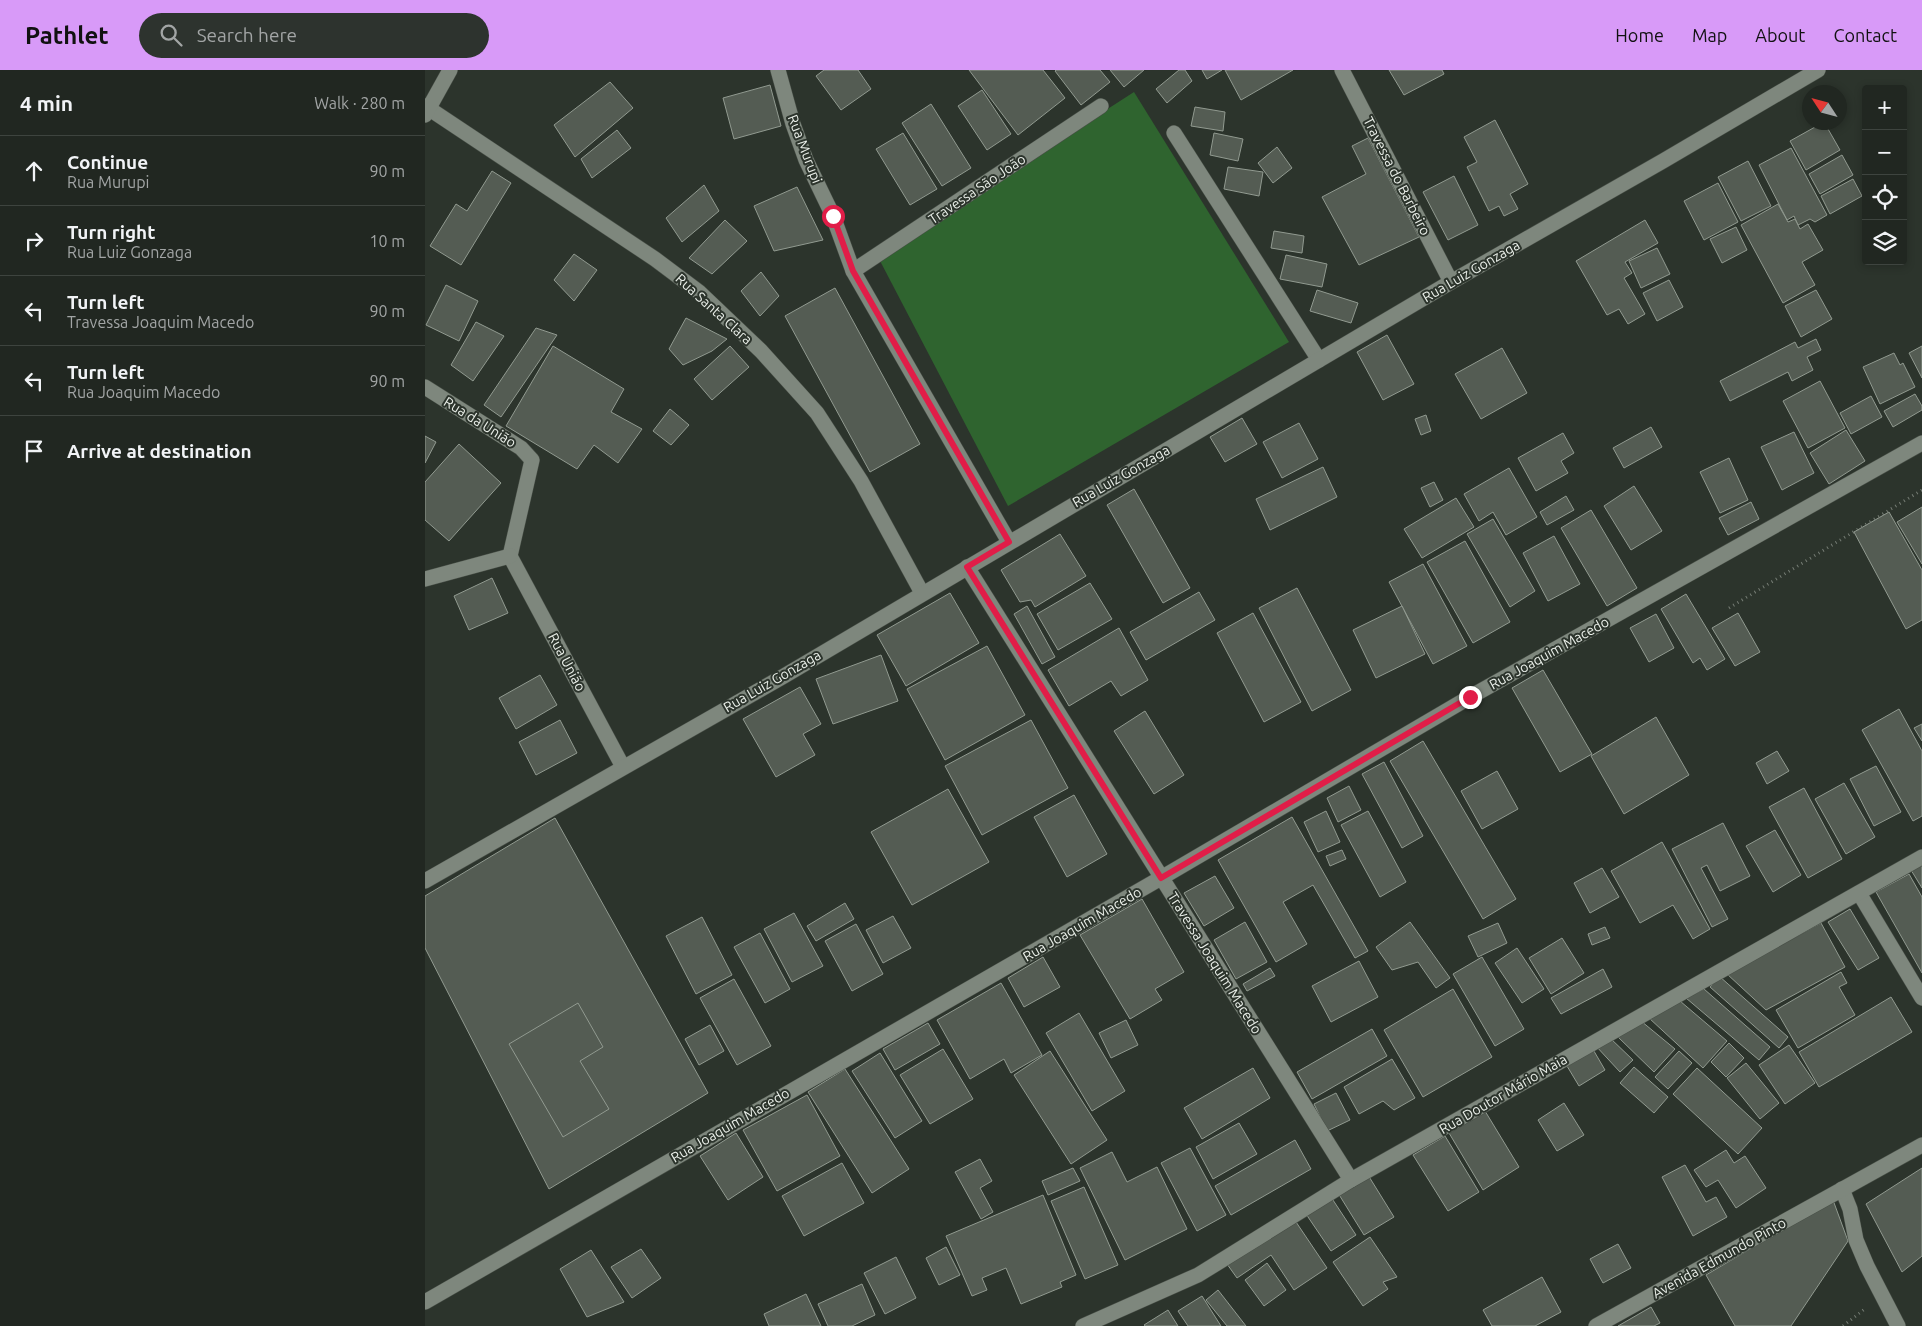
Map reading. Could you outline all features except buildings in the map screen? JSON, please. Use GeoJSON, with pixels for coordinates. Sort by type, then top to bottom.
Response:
{"type":"FeatureCollection","features":[{"type":"Feature","properties":{"kind":"street"},"geometry":{"type":"LineString","coordinates":[[426,110],[450,70]]}},
{"type":"Feature","properties":{"kind":"street","name":"Rua Murupi"},"geometry":{"type":"LineString","coordinates":[[778,70],[793,124],[806,160],[833,216],[853,271],[1009,542]]}},
{"type":"Feature","properties":{"kind":"street","name":"Travessa do Barbeiro"},"geometry":{"type":"LineString","coordinates":[[1342,70],[1451,282]]}},
{"type":"Feature","properties":{"kind":"street","name":"Rua Luiz Gonzaga"},"geometry":{"type":"LineString","coordinates":[[425,881],[783,676],[1451,282],[1818,70]]}},
{"type":"Feature","properties":{"kind":"street","name":"Travessa São João"},"geometry":{"type":"LineString","coordinates":[[853,271],[1101,106]]}},
{"type":"Feature","properties":{"kind":"street","name":"Rua Santa Clara"},"geometry":{"type":"LineString","coordinates":[[426,110],[655,259],[699,292],[761,351],[817,413],[861,481],[922,593]]}},
{"type":"Feature","properties":{"kind":"street"},"geometry":{"type":"LineString","coordinates":[[1174,133],[1319,360]]}},
{"type":"Feature","properties":{"kind":"street","name":"Rua da União"},"geometry":{"type":"LineString","coordinates":[[425,387],[521,448],[532,460],[510,556]]}},
{"type":"Feature","properties":{"kind":"street","name":"Rua Joaquim Macedo"},"geometry":{"type":"LineString","coordinates":[[425,1302],[1161,878],[1470,697],[1922,443]]}},
{"type":"Feature","properties":{"kind":"street"},"geometry":{"type":"LineString","coordinates":[[425,579],[510,556]]}},
{"type":"Feature","properties":{"kind":"street","name":"Rua União"},"geometry":{"type":"LineString","coordinates":[[510,556],[623,767]]}},
{"type":"Feature","properties":{"kind":"street","name":"Travessa Joaquim Macedo"},"geometry":{"type":"LineString","coordinates":[[967,567],[1351,1180]]}},
{"type":"Feature","properties":{"kind":"street","name":"Rua Doutor Mário Maia"},"geometry":{"type":"LineString","coordinates":[[1083,1326],[1198,1275],[1351,1180],[1922,857]]}},
{"type":"Feature","properties":{"kind":"street"},"geometry":{"type":"LineString","coordinates":[[1859,893],[1922,998]]}},
{"type":"Feature","properties":{"kind":"street","name":"Avenida Edmundo Pinto"},"geometry":{"type":"LineString","coordinates":[[1596,1326],[1922,1145]]}},
{"type":"Feature","properties":{"kind":"street"},"geometry":{"type":"LineString","coordinates":[[1842,1189],[1850,1209],[1856,1240],[1867,1266],[1898,1326]]}},
{"type":"Feature","properties":{"kind":"path"},"geometry":{"type":"LineString","coordinates":[[1729,608],[1922,490]]}},
{"type":"Feature","properties":{"kind":"path"},"geometry":{"type":"LineString","coordinates":[[1843,1326],[1882,1296]]}},
{"type":"Feature","properties":{"kind":"green space"},"geometry":{"type":"Polygon","coordinates":[[[1134,92],[1289,342],[1008,506],[878,257],[1134,92]]]}},
{"type":"Feature","properties":{"kind":"route"},"geometry":{"type":"LineString","coordinates":[[833,216],[853,271],[1009,542],[967,567],[1161,878],[1470,697]]}}]}
